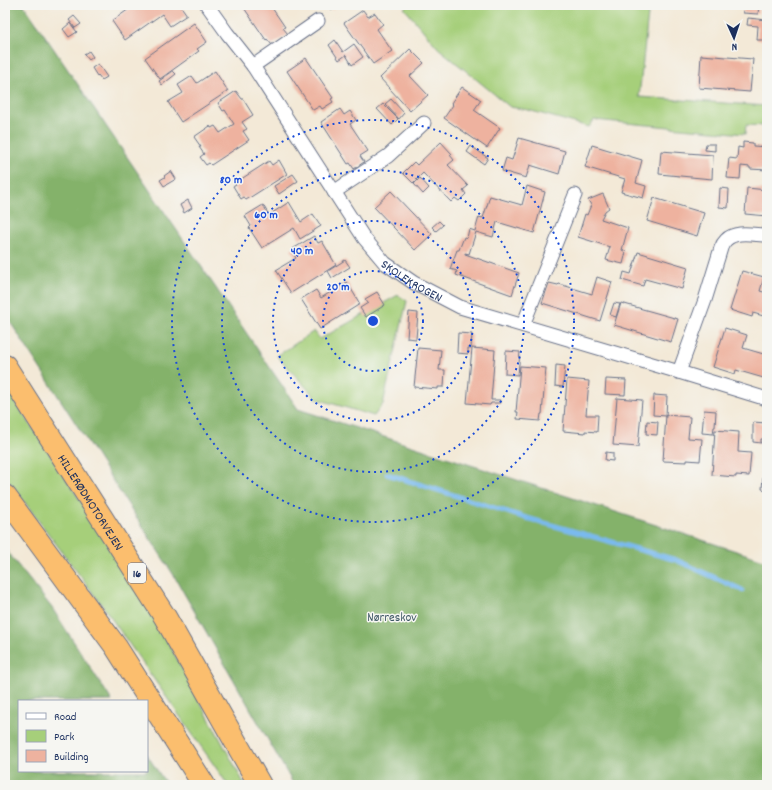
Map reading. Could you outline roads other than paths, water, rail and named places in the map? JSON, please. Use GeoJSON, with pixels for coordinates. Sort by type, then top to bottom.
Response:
{"type":"FeatureCollection","features":[{"type":"Feature","properties":{"kind":"highway","name":"HILLERØDMOTORVEJEN"},"geometry":{"type":"LineString","coordinates":[[5,366],[165,617],[260,785]]}},
{"type":"Feature","properties":{"kind":"highway"},"geometry":{"type":"LineString","coordinates":[[5,496],[116,647],[204,785]]}},
{"type":"Feature","properties":{"kind":"street","name":"SKOLEKROGEN"},"geometry":{"type":"LineString","coordinates":[[208,5],[227,33],[254,66],[364,238],[385,263],[414,283],[460,306],[767,399]]}},
{"type":"Feature","properties":{"kind":"street"},"geometry":{"type":"LineString","coordinates":[[254,66],[318,21]]}},
{"type":"Feature","properties":{"kind":"street"},"geometry":{"type":"LineString","coordinates":[[334,192],[388,156],[424,123]]}},
{"type":"Feature","properties":{"kind":"street"},"geometry":{"type":"LineString","coordinates":[[523,325],[575,195]]}},
{"type":"Feature","properties":{"kind":"street"},"geometry":{"type":"LineString","coordinates":[[679,372],[725,240],[740,234],[767,235]]}},
{"type":"Feature","properties":{"kind":"waterway"},"geometry":{"type":"LineString","coordinates":[[387,474],[523,517],[676,560],[742,590]]}},
{"type":"Feature","properties":{"kind":"park label","name":"Nørreskov"},"geometry":{"type":"Point","coordinates":[392,616]}}]}
